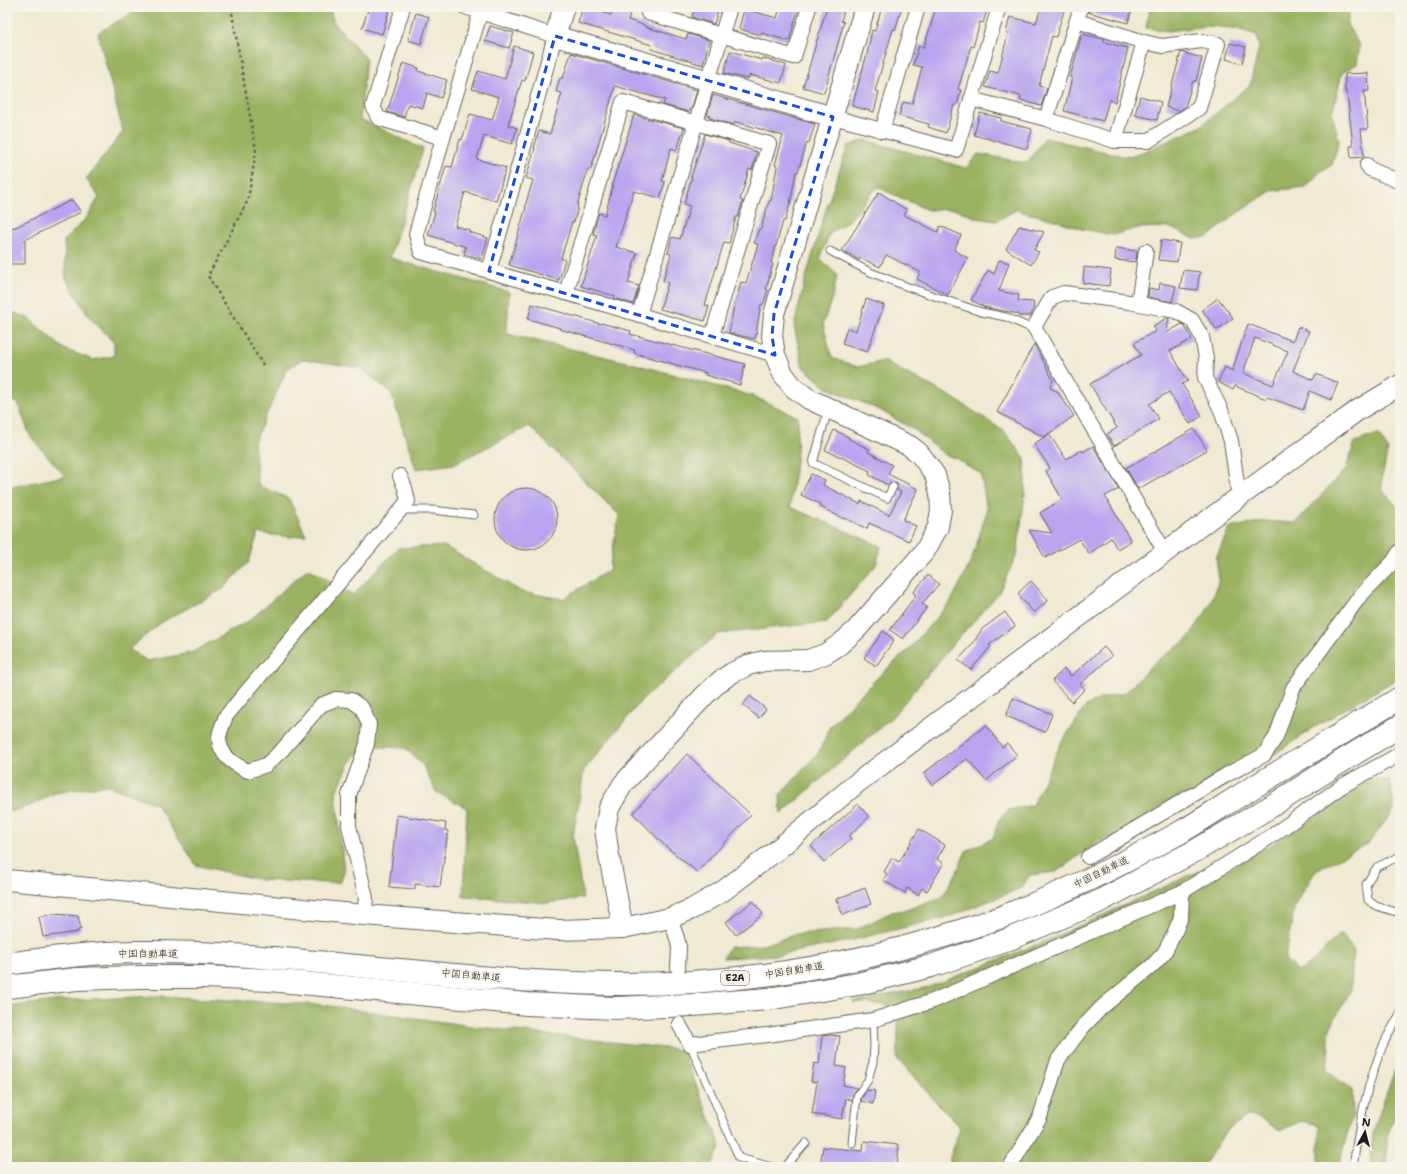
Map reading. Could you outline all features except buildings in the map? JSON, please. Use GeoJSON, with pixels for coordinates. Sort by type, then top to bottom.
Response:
{"type":"FeatureCollection","features":[{"type":"Feature","properties":{"kind":"highway","name":"中国自動車道"},"geometry":{"type":"LineString","coordinates":[[7,964],[79,956],[137,952],[207,954],[272,957],[530,980],[613,984],[690,983],[768,975],[850,961],[927,942],[1001,918],[1086,881],[1182,831],[1400,698]]}},
{"type":"Feature","properties":{"kind":"highway"},"geometry":{"type":"LineString","coordinates":[[7,987],[77,979],[140,976],[205,977],[269,980],[527,1004],[614,1008],[692,1005],[768,999],[858,984],[931,966],[1002,942],[1096,903],[1208,843],[1400,726]]}},
{"type":"Feature","properties":{"kind":"street"},"geometry":{"type":"LineString","coordinates":[[403,7],[373,106],[378,118],[443,138]]}},
{"type":"Feature","properties":{"kind":"street"},"geometry":{"type":"LineString","coordinates":[[465,7],[482,9],[555,36],[708,81],[882,131],[956,150],[999,7]]}},
{"type":"Feature","properties":{"kind":"street"},"geometry":{"type":"LineString","coordinates":[[489,271],[564,7]]}},
{"type":"Feature","properties":{"kind":"street"},"geometry":{"type":"LineString","coordinates":[[650,7],[648,13],[794,57],[810,7]]}},
{"type":"Feature","properties":{"kind":"street"},"geometry":{"type":"LineString","coordinates":[[639,315],[730,7]]}},
{"type":"Feature","properties":{"kind":"street"},"geometry":{"type":"LineString","coordinates":[[623,928],[605,828],[609,808],[623,784],[705,695],[720,681],[732,673],[748,665],[764,661],[808,660],[825,654],[839,645],[856,630],[926,551],[938,527],[941,510],[940,493],[935,475],[919,453],[896,439],[828,408],[794,388],[782,374],[775,356],[772,336],[774,314],[865,7]]}},
{"type":"Feature","properties":{"kind":"street"},"geometry":{"type":"LineString","coordinates":[[882,131],[918,7]]}},
{"type":"Feature","properties":{"kind":"street"},"geometry":{"type":"LineString","coordinates":[[1046,119],[1081,7]]}},
{"type":"Feature","properties":{"kind":"street"},"geometry":{"type":"LineString","coordinates":[[482,9],[416,234],[422,252],[712,336],[775,356]]}},
{"type":"Feature","properties":{"kind":"street"},"geometry":{"type":"LineString","coordinates":[[971,99],[1046,119],[1116,141],[1148,141],[1199,108],[1218,44],[1202,41],[1162,46],[1144,42],[1077,21]]}},
{"type":"Feature","properties":{"kind":"street"},"geometry":{"type":"LineString","coordinates":[[1116,141],[1144,42]]}},
{"type":"Feature","properties":{"kind":"street"},"geometry":{"type":"LineString","coordinates":[[566,293],[623,102],[768,144],[712,336]]}},
{"type":"Feature","properties":{"kind":"street"},"geometry":{"type":"LineString","coordinates":[[1367,165],[1370,169],[1400,182]]}},
{"type":"Feature","properties":{"kind":"street"},"geometry":{"type":"LineString","coordinates":[[1138,303],[1146,251]]}},
{"type":"Feature","properties":{"kind":"street"},"geometry":{"type":"LineString","coordinates":[[1165,552],[1034,327],[1052,297],[1064,293],[1138,303],[1176,311],[1192,320],[1202,337],[1206,358],[1205,378],[1221,410],[1231,441],[1239,497]]}},
{"type":"Feature","properties":{"kind":"street"},"geometry":{"type":"LineString","coordinates":[[7,880],[364,915],[558,930],[623,928],[670,918],[692,909],[723,891],[777,850],[857,783],[1165,552],[1358,410],[1400,385]]}},
{"type":"Feature","properties":{"kind":"street"},"geometry":{"type":"LineString","coordinates":[[364,915],[366,898],[349,826],[349,795],[367,744],[369,724],[362,708],[351,700],[336,699],[321,705],[282,750],[266,765],[248,771],[233,764],[222,752],[219,737],[226,716],[408,501],[400,476]]}},
{"type":"Feature","properties":{"kind":"street"},"geometry":{"type":"LineString","coordinates":[[1088,857],[1228,774],[1264,755],[1276,738],[1293,688],[1360,596],[1393,562],[1400,551]]}},
{"type":"Feature","properties":{"kind":"street"},"geometry":{"type":"LineString","coordinates":[[680,1024],[690,1044],[873,1020],[933,1001],[1182,892],[1273,835],[1342,786],[1400,754]]}},
{"type":"Feature","properties":{"kind":"street"},"geometry":{"type":"LineString","coordinates":[[1010,1167],[1040,1117],[1058,1060],[1082,1028],[1102,1007],[1152,966],[1164,953],[1181,917],[1182,892]]}},
{"type":"Feature","properties":{"kind":"street"},"geometry":{"type":"LineString","coordinates":[[670,918],[679,946],[678,968]]}},
{"type":"Feature","properties":{"kind":"lane"},"geometry":{"type":"LineString","coordinates":[[830,250],[870,272],[981,312],[1006,317],[1036,330]]}},
{"type":"Feature","properties":{"kind":"lane"},"geometry":{"type":"LineString","coordinates":[[828,408],[813,463],[886,498],[893,487]]}},
{"type":"Feature","properties":{"kind":"lane"},"geometry":{"type":"LineString","coordinates":[[400,510],[433,510],[474,515]]}},
{"type":"Feature","properties":{"kind":"lane"},"geometry":{"type":"LineString","coordinates":[[1400,856],[1377,867],[1366,884],[1368,900],[1376,906],[1400,914]]}},
{"type":"Feature","properties":{"kind":"lane"},"geometry":{"type":"LineString","coordinates":[[1353,1167],[1363,1106],[1375,1066],[1386,1040],[1400,1014]]}},
{"type":"Feature","properties":{"kind":"lane"},"geometry":{"type":"LineString","coordinates":[[852,1143],[857,1096],[868,1080],[873,1062],[873,1020]]}},
{"type":"Feature","properties":{"kind":"lane"},"geometry":{"type":"LineString","coordinates":[[690,1044],[739,1158],[772,1167]]}},
{"type":"Feature","properties":{"kind":"lane"},"geometry":{"type":"LineString","coordinates":[[785,1167],[806,1143]]}},
{"type":"Feature","properties":{"kind":"path"},"geometry":{"type":"LineString","coordinates":[[231,7],[256,151],[248,200],[208,276],[262,365]]}},
{"type":"Feature","properties":{"kind":"highlighted area"},"geometry":{"type":"Polygon","coordinates":[[[555,36],[833,117],[774,314],[772,336],[775,355],[489,271],[555,36]]]}},
{"type":"Feature","properties":{"kind":"green space"},"geometry":{"type":"Polygon","coordinates":[[[137,7],[329,7],[334,23],[366,58],[360,119],[423,149],[390,258],[509,292],[507,334],[627,362],[753,396],[798,417],[797,452],[790,507],[881,546],[876,565],[827,622],[718,634],[641,701],[584,770],[573,837],[583,898],[548,903],[463,896],[467,808],[436,792],[423,765],[405,748],[383,747],[371,744],[352,759],[336,792],[344,872],[340,882],[327,883],[261,880],[196,865],[156,804],[107,785],[55,793],[32,805],[13,811],[7,810],[7,488],[65,476],[30,436],[18,403],[7,400],[7,310],[28,318],[64,349],[93,360],[114,356],[114,343],[88,315],[66,279],[64,241],[88,216],[99,197],[86,179],[123,132],[98,33],[137,10],[137,7]],[[302,359],[287,369],[254,442],[258,485],[289,499],[306,535],[290,537],[258,533],[249,562],[223,589],[162,622],[129,649],[147,661],[191,653],[250,620],[308,568],[353,595],[398,548],[444,546],[522,592],[563,599],[609,570],[619,515],[529,426],[454,464],[416,469],[391,393],[361,368],[302,359]]]}},
{"type":"Feature","properties":{"kind":"green space"},"geometry":{"type":"Polygon","coordinates":[[[1150,7],[1350,7],[1347,25],[1360,46],[1357,64],[1342,73],[1332,113],[1339,141],[1332,165],[1321,171],[1306,187],[1271,191],[1236,214],[1208,237],[1195,239],[1169,227],[1138,228],[1113,235],[1082,229],[1016,210],[996,221],[977,218],[955,209],[928,210],[877,187],[848,222],[830,233],[820,258],[837,275],[833,295],[823,324],[832,358],[858,367],[883,361],[950,396],[1004,431],[1025,459],[1025,494],[1017,555],[998,594],[955,642],[892,717],[781,814],[780,795],[819,752],[830,726],[874,681],[909,649],[951,601],[971,562],[987,511],[981,474],[957,459],[944,454],[916,431],[880,410],[827,388],[803,367],[794,326],[804,284],[826,209],[848,146],[865,140],[966,168],[978,154],[1027,163],[1045,138],[1123,156],[1136,155],[1200,127],[1250,85],[1259,48],[1257,35],[1233,28],[1208,26],[1169,31],[1146,28],[1150,7]]]}},
{"type":"Feature","properties":{"kind":"green space"},"geometry":{"type":"Polygon","coordinates":[[[1378,434],[1388,449],[1382,477],[1382,490],[1400,510],[1400,677],[1313,728],[1241,777],[1178,810],[1098,842],[1056,872],[1030,875],[1021,888],[951,916],[849,941],[778,955],[723,958],[729,947],[763,945],[797,934],[857,929],[892,912],[906,910],[942,897],[955,876],[966,851],[993,838],[999,819],[1008,810],[1033,805],[1061,743],[1086,706],[1100,699],[1125,693],[1155,662],[1187,640],[1209,607],[1219,580],[1216,558],[1229,528],[1264,521],[1295,523],[1346,469],[1355,442],[1378,434]]]}},
{"type":"Feature","properties":{"kind":"green space"},"geometry":{"type":"Polygon","coordinates":[[[1372,778],[1390,781],[1394,810],[1369,843],[1316,870],[1295,905],[1285,959],[1298,972],[1307,967],[1341,933],[1353,949],[1351,989],[1330,1028],[1327,1071],[1352,1090],[1353,1113],[1338,1167],[1319,1162],[1319,1125],[1301,1121],[1280,1131],[1259,1117],[1247,1116],[1225,1132],[1207,1161],[1200,1167],[945,1167],[948,1164],[960,1128],[897,1059],[899,1006],[853,1002],[929,987],[1046,941],[1197,872],[1230,869],[1304,825],[1372,778]]]}},
{"type":"Feature","properties":{"kind":"green space"},"geometry":{"type":"Polygon","coordinates":[[[157,996],[323,1005],[471,1026],[682,1050],[721,1146],[711,1167],[7,1167],[7,1007],[54,1001],[157,996]]]}},
{"type":"Feature","properties":{"kind":"green space"},"geometry":{"type":"Polygon","coordinates":[[[1400,1061],[1400,1102],[1387,1137],[1387,1167],[1370,1167],[1373,1132],[1394,1072],[1400,1061]]]}}]}
